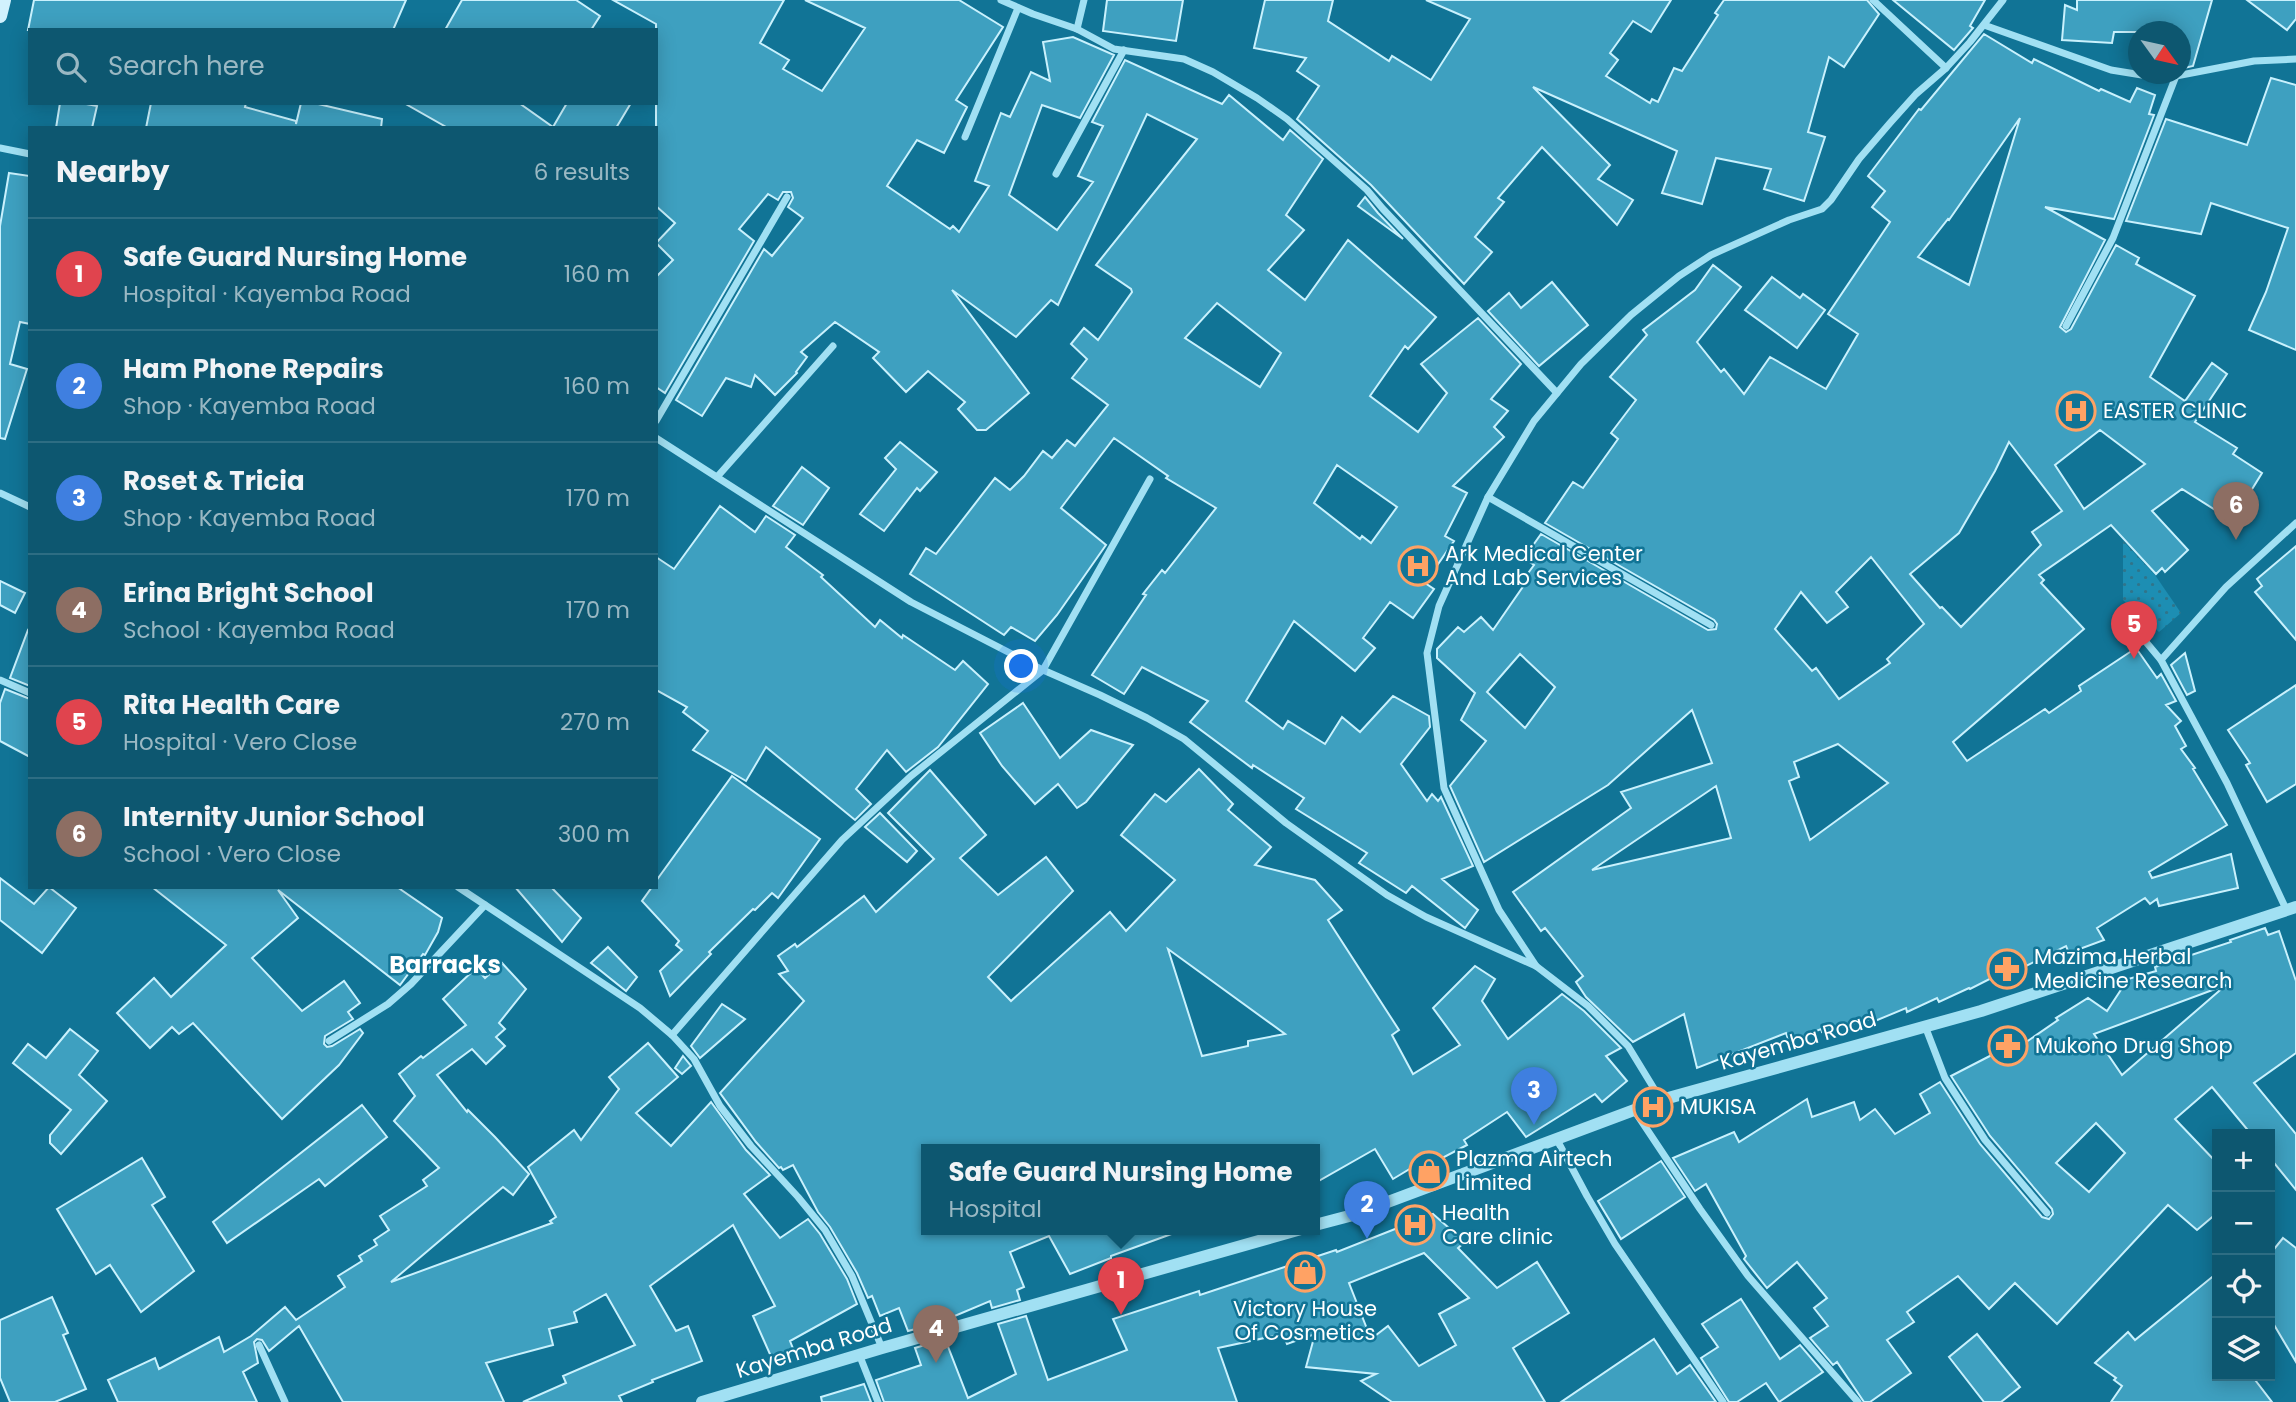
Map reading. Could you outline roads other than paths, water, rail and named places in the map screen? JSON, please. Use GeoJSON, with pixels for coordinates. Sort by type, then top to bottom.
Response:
{"type":"FeatureCollection","features":[{"type":"Feature","properties":{"kind":"main road"},"geometry":{"type":"LineString","coordinates":[[0,16],[4,0]]}},
{"type":"Feature","properties":{"kind":"street"},"geometry":{"type":"LineString","coordinates":[[1001,0],[1077,29],[1107,46],[1184,59],[1224,78],[1287,119],[1367,190],[1557,393]]}},
{"type":"Feature","properties":{"kind":"street"},"geometry":{"type":"LineString","coordinates":[[1077,29],[1084,0]]}},
{"type":"Feature","properties":{"kind":"street"},"geometry":{"type":"LineString","coordinates":[[1873,0],[1945,68]]}},
{"type":"Feature","properties":{"kind":"street"},"geometry":{"type":"LineString","coordinates":[[1536,966],[1499,910],[1444,788],[1427,653],[1439,606],[1488,497],[1535,421],[1557,393],[1581,364],[1631,315],[1679,276],[1711,256],[1789,220],[1822,209],[1890,123],[1916,94],[1945,68],[2003,0]]}},
{"type":"Feature","properties":{"kind":"street"},"geometry":{"type":"LineString","coordinates":[[965,137],[1017,8]]}},
{"type":"Feature","properties":{"kind":"street"},"geometry":{"type":"LineString","coordinates":[[1984,25],[2111,70],[2128,73]]}},
{"type":"Feature","properties":{"kind":"street"},"geometry":{"type":"LineString","coordinates":[[1056,174],[1124,50]]}},
{"type":"Feature","properties":{"kind":"street"},"geometry":{"type":"LineString","coordinates":[[2191,73],[2254,61],[2296,59]]}},
{"type":"Feature","properties":{"kind":"street"},"geometry":{"type":"LineString","coordinates":[[2066,326],[2113,238],[2173,84]]}},
{"type":"Feature","properties":{"kind":"street"},"geometry":{"type":"LineString","coordinates":[[0,148],[28,154]]}},
{"type":"Feature","properties":{"kind":"street"},"geometry":{"type":"LineString","coordinates":[[658,418],[787,197]]}},
{"type":"Feature","properties":{"kind":"street"},"geometry":{"type":"LineString","coordinates":[[717,477],[833,346]]}},
{"type":"Feature","properties":{"kind":"street"},"geometry":{"type":"LineString","coordinates":[[658,439],[911,601],[1184,739],[1286,824],[1387,895],[1426,917],[1536,966],[1588,1006],[1628,1046],[1661,1100]]}},
{"type":"Feature","properties":{"kind":"street"},"geometry":{"type":"LineString","coordinates":[[672,1035],[842,839],[911,776],[1043,670],[1150,479]]}},
{"type":"Feature","properties":{"kind":"street"},"geometry":{"type":"LineString","coordinates":[[0,492],[28,506]]}},
{"type":"Feature","properties":{"kind":"street"},"geometry":{"type":"LineString","coordinates":[[1488,497],[1711,625]]}},
{"type":"Feature","properties":{"kind":"street"},"geometry":{"type":"LineString","coordinates":[[2161,660],[2226,587],[2296,523]]}},
{"type":"Feature","properties":{"kind":"street"},"geometry":{"type":"LineString","coordinates":[[2125,617],[2161,660],[2291,908]]}},
{"type":"Feature","properties":{"kind":"street"},"geometry":{"type":"LineString","coordinates":[[0,680],[28,692]]}},
{"type":"Feature","properties":{"kind":"street"},"geometry":{"type":"LineString","coordinates":[[461,889],[640,1008],[672,1035],[694,1059],[720,1106],[751,1146],[825,1230],[852,1276],[882,1348]]}},
{"type":"Feature","properties":{"kind":"street"},"geometry":{"type":"LineString","coordinates":[[329,1041],[387,1004],[411,984],[485,905]]}},
{"type":"Feature","properties":{"kind":"street","name":"Kayemba Road"},"geometry":{"type":"LineString","coordinates":[[1320,1224],[1353,1215],[1661,1100],[1981,1011],[2291,908]]}},
{"type":"Feature","properties":{"kind":"street"},"geometry":{"type":"LineString","coordinates":[[1925,1026],[1945,1078],[1985,1140],[2047,1213]]}},
{"type":"Feature","properties":{"kind":"street"},"geometry":{"type":"LineString","coordinates":[[1634,1110],[1748,1276],[1858,1402]]}},
{"type":"Feature","properties":{"kind":"street"},"geometry":{"type":"LineString","coordinates":[[1556,1139],[1615,1244],[1723,1402]]}},
{"type":"Feature","properties":{"kind":"street","name":"Kayemba Road"},"geometry":{"type":"LineString","coordinates":[[702,1402],[859,1354],[1280,1235]]}},
{"type":"Feature","properties":{"kind":"street"},"geometry":{"type":"LineString","coordinates":[[259,1345],[285,1402]]}},
{"type":"Feature","properties":{"kind":"street"},"geometry":{"type":"LineString","coordinates":[[859,1354],[878,1402]]}},
{"type":"Feature","properties":{"kind":"place","name":"EASTER CLINIC"},"geometry":{"type":"Point","coordinates":[2076,411]}},
{"type":"Feature","properties":{"kind":"place","name":"Internity Junior School"},"geometry":{"type":"Point","coordinates":[2236,540]}},
{"type":"Feature","properties":{"kind":"place","name":"Ark Medical Center And Lab Services"},"geometry":{"type":"Point","coordinates":[1418,566]}},
{"type":"Feature","properties":{"kind":"place","name":"Rita Health Care"},"geometry":{"type":"Point","coordinates":[2134,659]}},
{"type":"Feature","properties":{"kind":"place","name":"Mazima Herbal Medicine Research"},"geometry":{"type":"Point","coordinates":[2007,969]}},
{"type":"Feature","properties":{"kind":"place","name":"Mukono Drug Shop"},"geometry":{"type":"Point","coordinates":[2008,1046]}},
{"type":"Feature","properties":{"kind":"place","name":"MUKISA"},"geometry":{"type":"Point","coordinates":[1653,1107]}},
{"type":"Feature","properties":{"kind":"place","name":"Roset & Tricia"},"geometry":{"type":"Point","coordinates":[1534,1125]}},
{"type":"Feature","properties":{"kind":"place","name":"Plazma Airtech Limited"},"geometry":{"type":"Point","coordinates":[1429,1171]}},
{"type":"Feature","properties":{"kind":"place","name":"Health Care clinic"},"geometry":{"type":"Point","coordinates":[1415,1225]}},
{"type":"Feature","properties":{"kind":"place","name":"Ham Phone Repairs"},"geometry":{"type":"Point","coordinates":[1367,1239]}},
{"type":"Feature","properties":{"kind":"place","name":"Victory House Of Cosmetics"},"geometry":{"type":"Point","coordinates":[1305,1272]}},
{"type":"Feature","properties":{"kind":"place","name":"Safe Guard Nursing Home"},"geometry":{"type":"Point","coordinates":[1121,1315]}},
{"type":"Feature","properties":{"kind":"place","name":"Erina Bright School"},"geometry":{"type":"Point","coordinates":[936,1363]}},
{"type":"Feature","properties":{"kind":"district","name":"Barracks"},"geometry":{"type":"Point","coordinates":[445,965]}}]}
